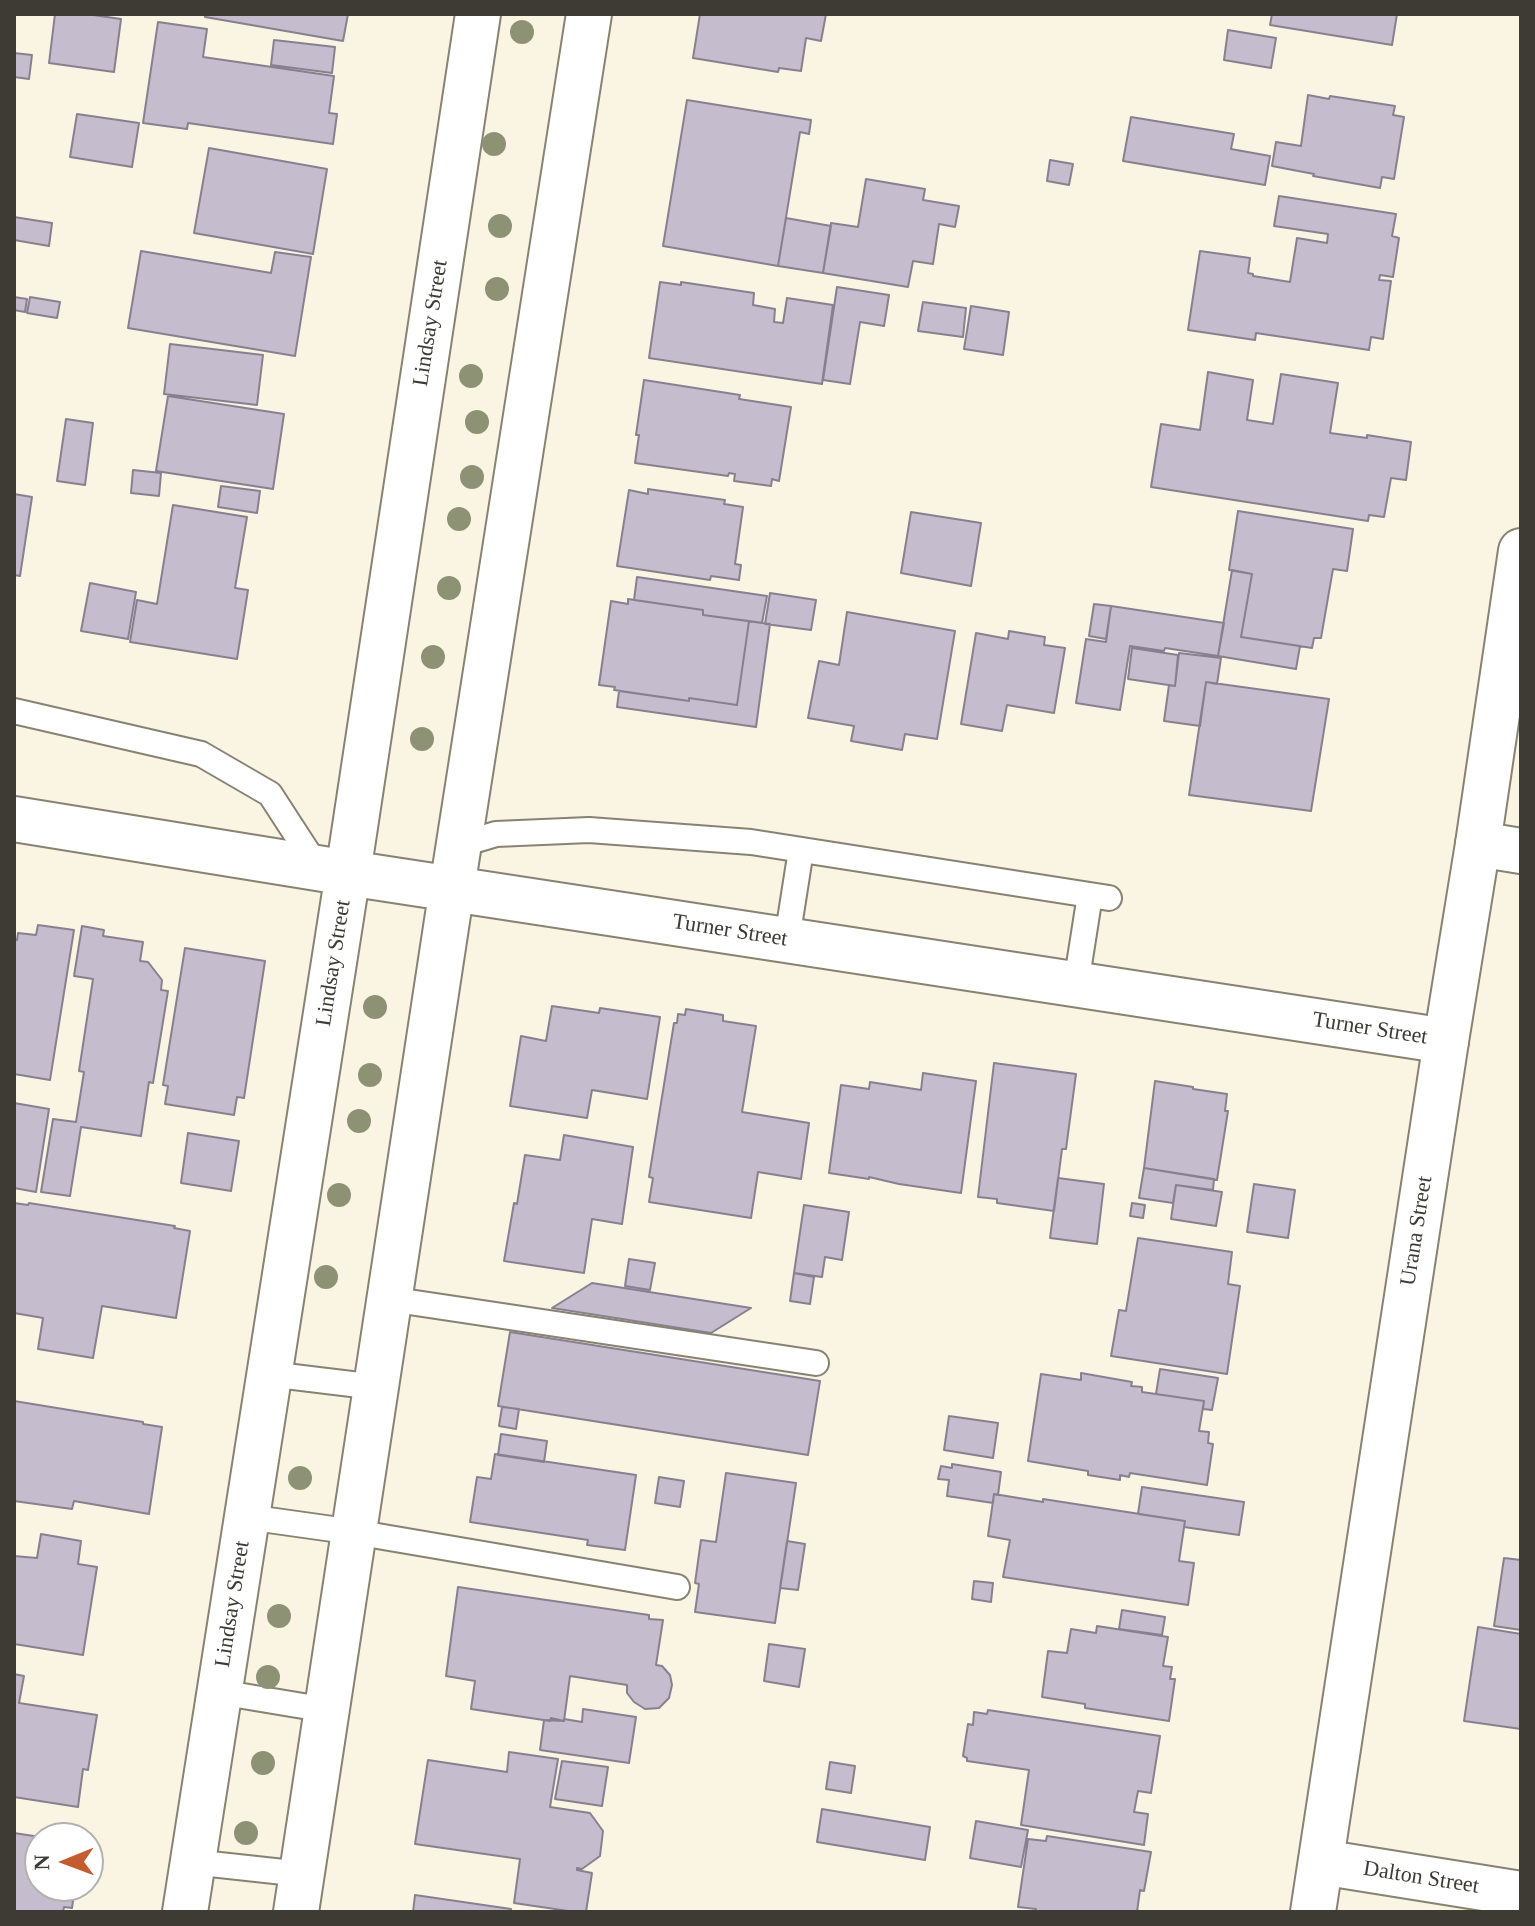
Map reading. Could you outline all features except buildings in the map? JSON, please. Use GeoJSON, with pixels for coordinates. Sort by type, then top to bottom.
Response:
{"type":"FeatureCollection","features":[{"type":"Feature","properties":{"kind":"street","name":"Lindsay Street"},"geometry":{"type":"LineString","coordinates":[[185,1912],[269,1374],[333,870],[478,14]]}},
{"type":"Feature","properties":{"kind":"street"},"geometry":{"type":"LineString","coordinates":[[299,1893],[589,14]]}},
{"type":"Feature","properties":{"kind":"street","name":"Urana Street"},"geometry":{"type":"LineString","coordinates":[[1313,1912],[1521,551]]}},
{"type":"Feature","properties":{"kind":"street","name":"Turner Street"},"geometry":{"type":"LineString","coordinates":[[14,819],[1446,1041]]}},
{"type":"Feature","properties":{"kind":"street"},"geometry":{"type":"LineString","coordinates":[[1478,844],[1521,851]]}},
{"type":"Feature","properties":{"kind":"street","name":"Dalton Street"},"geometry":{"type":"LineString","coordinates":[[1321,1862],[1521,1894]]}},
{"type":"Feature","properties":{"kind":"lane"},"geometry":{"type":"LineString","coordinates":[[14,711],[201,754],[270,794],[333,870]]}},
{"type":"Feature","properties":{"kind":"lane"},"geometry":{"type":"LineString","coordinates":[[459,845],[496,834],[589,830],[751,842],[1100,896],[1076,984]]}},
{"type":"Feature","properties":{"kind":"lane"},"geometry":{"type":"LineString","coordinates":[[787,939],[801,850]]}},
{"type":"Feature","properties":{"kind":"lane"},"geometry":{"type":"LineString","coordinates":[[389,1299],[816,1363]]}},
{"type":"Feature","properties":{"kind":"lane"},"geometry":{"type":"LineString","coordinates":[[269,1374],[376,1387]]}},
{"type":"Feature","properties":{"kind":"lane"},"geometry":{"type":"LineString","coordinates":[[247,1517],[677,1587]]}},
{"type":"Feature","properties":{"kind":"lane"},"geometry":{"type":"LineString","coordinates":[[219,1692],[327,1710]]}},
{"type":"Feature","properties":{"kind":"lane"},"geometry":{"type":"LineString","coordinates":[[192,1862],[299,1893]]}}]}
